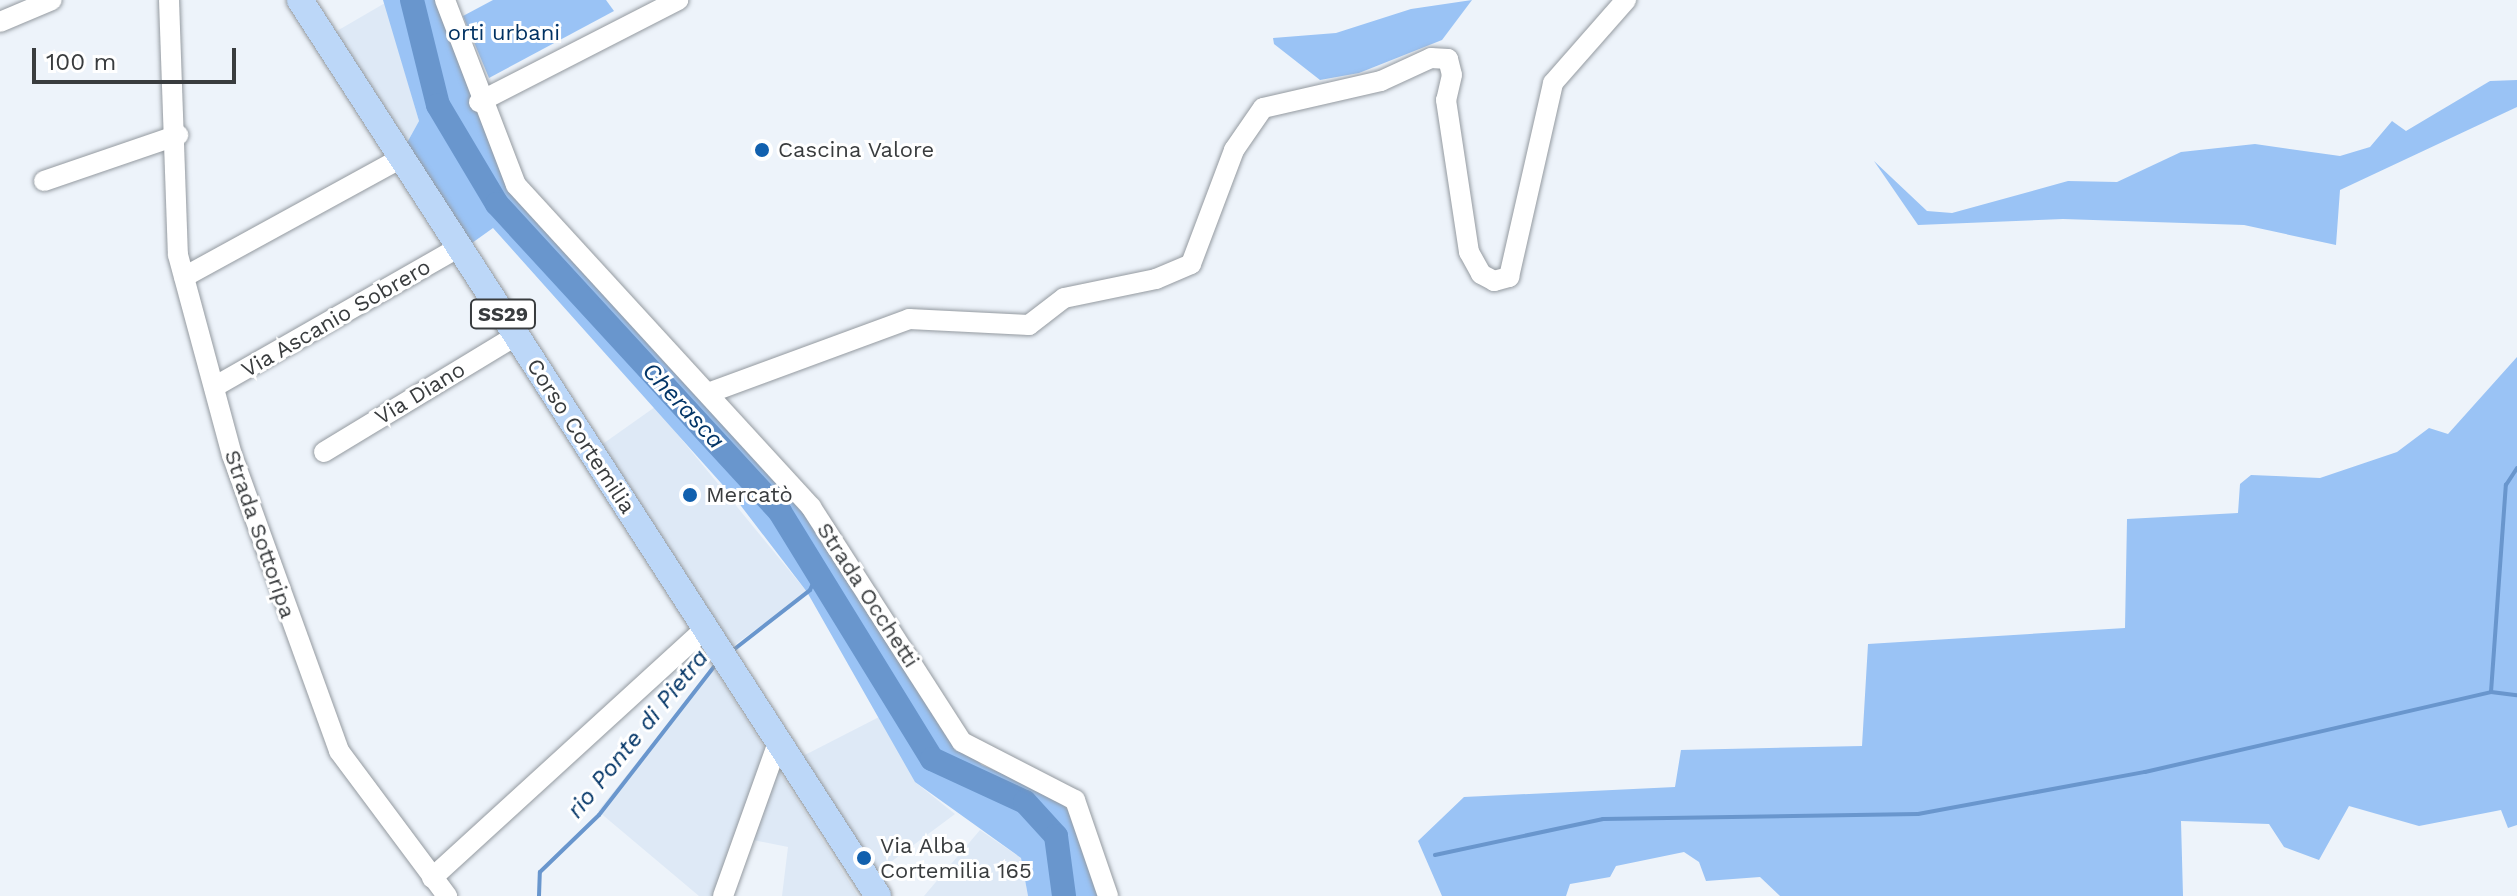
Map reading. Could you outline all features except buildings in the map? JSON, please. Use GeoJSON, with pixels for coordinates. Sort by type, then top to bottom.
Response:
{"type":"FeatureCollection","features":[{"type":"Feature","properties":{"kind":"main road","name":"Corso Cortemilia"},"geometry":{"type":"LineString","coordinates":[[300,0],[878,896]]}},
{"type":"Feature","properties":{"kind":"street"},"geometry":{"type":"LineString","coordinates":[[0,22],[22,6],[52,0]]}},
{"type":"Feature","properties":{"kind":"street","name":"Strada Sottoripa"},"geometry":{"type":"LineString","coordinates":[[169,0],[184,277],[214,387],[339,751],[447,896]]}},
{"type":"Feature","properties":{"kind":"street","name":"Strada Occhetti"},"geometry":{"type":"LineString","coordinates":[[445,0],[479,102],[516,185],[537,213],[711,392],[811,507],[962,742],[1075,800],[1108,896]]}},
{"type":"Feature","properties":{"kind":"street"},"geometry":{"type":"LineString","coordinates":[[479,102],[678,0]]}},
{"type":"Feature","properties":{"kind":"street"},"geometry":{"type":"LineString","coordinates":[[711,392],[909,319],[1029,325],[1064,298],[1156,279],[1191,264],[1234,150],[1263,108],[1381,81],[1431,58],[1448,59],[1452,75],[1446,100],[1469,252],[1481,274],[1494,281],[1509,277],[1553,83],[1626,0]]}},
{"type":"Feature","properties":{"kind":"street"},"geometry":{"type":"LineString","coordinates":[[44,181],[178,135]]}},
{"type":"Feature","properties":{"kind":"street"},"geometry":{"type":"LineString","coordinates":[[184,277],[401,158]]}},
{"type":"Feature","properties":{"kind":"street","name":"Via Ascanio Sobrero"},"geometry":{"type":"LineString","coordinates":[[214,387],[458,248]]}},
{"type":"Feature","properties":{"kind":"street","name":"Via Diano"},"geometry":{"type":"LineString","coordinates":[[324,452],[517,335]]}},
{"type":"Feature","properties":{"kind":"street"},"geometry":{"type":"LineString","coordinates":[[432,878],[723,658]]}},
{"type":"Feature","properties":{"kind":"street"},"geometry":{"type":"LineString","coordinates":[[723,896],[778,742]]}},
{"type":"Feature","properties":{"kind":"shaded area"},"geometry":{"type":"Polygon","coordinates":[[[385,3],[419,121],[403,150],[330,35],[385,3]]]}},
{"type":"Feature","properties":{"kind":"shaded area"},"geometry":{"type":"Polygon","coordinates":[[[655,407],[807,592],[728,650],[597,448],[655,407]]]}},
{"type":"Feature","properties":{"kind":"shaded area"},"geometry":{"type":"Polygon","coordinates":[[[713,667],[858,896],[782,896],[788,847],[733,836],[716,896],[699,896],[598,811],[713,667]]]}},
{"type":"Feature","properties":{"kind":"shaded area"},"geometry":{"type":"Polygon","coordinates":[[[883,715],[915,782],[955,814],[872,876],[801,757],[883,715]]]}},
{"type":"Feature","properties":{"kind":"shaded area"},"geometry":{"type":"Polygon","coordinates":[[[980,830],[1021,858],[1028,896],[924,896],[980,830]]]}},
{"type":"Feature","properties":{"kind":"green space"},"geometry":{"type":"Polygon","coordinates":[[[383,0],[437,0],[511,189],[796,502],[958,743],[982,765],[1054,795],[1070,812],[1098,896],[1028,896],[1021,858],[915,782],[807,592],[738,502],[493,228],[465,248],[403,150],[419,121],[383,0]]]}},
{"type":"Feature","properties":{"kind":"green space","name":"orti urbani"},"geometry":{"type":"Polygon","coordinates":[[[493,0],[606,0],[614,11],[489,78],[463,16],[493,0]]]}},
{"type":"Feature","properties":{"kind":"green space"},"geometry":{"type":"Polygon","coordinates":[[[1472,0],[1442,40],[1359,73],[1320,80],[1274,44],[1273,38],[1336,33],[1411,9],[1472,0]]]}},
{"type":"Feature","properties":{"kind":"green space"},"geometry":{"type":"Polygon","coordinates":[[[2517,80],[2517,107],[2340,190],[2336,245],[2244,225],[2063,219],[1918,225],[1874,161],[1927,211],[1952,213],[2068,181],[2117,182],[2181,152],[2255,144],[2340,156],[2370,147],[2392,121],[2406,131],[2490,81],[2517,80]]]}},
{"type":"Feature","properties":{"kind":"green space"},"geometry":{"type":"Polygon","coordinates":[[[2517,357],[2517,825],[2508,828],[2501,810],[2419,826],[2349,806],[2319,860],[2284,847],[2269,824],[2181,821],[2183,896],[1780,896],[1760,877],[1706,881],[1699,862],[1684,852],[1616,866],[1610,877],[1570,884],[1566,896],[1442,896],[1418,841],[1464,797],[1675,787],[1681,750],[1862,746],[1868,644],[2125,628],[2127,519],[2238,513],[2240,484],[2251,475],[2320,478],[2397,452],[2429,428],[2448,434],[2517,357]]]}},
{"type":"Feature","properties":{"kind":"waterway","name":"Cherasca"},"geometry":{"type":"LineString","coordinates":[[412,0],[438,105],[497,204],[780,512],[932,759],[1025,802],[1056,836],[1064,896]]}},
{"type":"Feature","properties":{"kind":"waterway"},"geometry":{"type":"LineString","coordinates":[[2491,692],[2506,485],[2517,468]]}},
{"type":"Feature","properties":{"kind":"waterway","name":"rio Ponte di Pietra"},"geometry":{"type":"LineString","coordinates":[[732,651],[810,590],[817,574]]}},
{"type":"Feature","properties":{"kind":"waterway","name":"rio Ponte di Pietra"},"geometry":{"type":"LineString","coordinates":[[539,896],[540,872],[599,815],[716,664]]}},
{"type":"Feature","properties":{"kind":"waterway"},"geometry":{"type":"LineString","coordinates":[[1435,855],[1603,819],[1918,814],[2145,772],[2491,692],[2517,695]]}},
{"type":"Feature","properties":{"kind":"place","name":"Cascina Valore"},"geometry":{"type":"Point","coordinates":[762,150]}},
{"type":"Feature","properties":{"kind":"place","name":"Mercatò"},"geometry":{"type":"Point","coordinates":[690,495]}},
{"type":"Feature","properties":{"kind":"place","name":"Via Alba Cortemilia 165"},"geometry":{"type":"Point","coordinates":[864,858]}}]}
